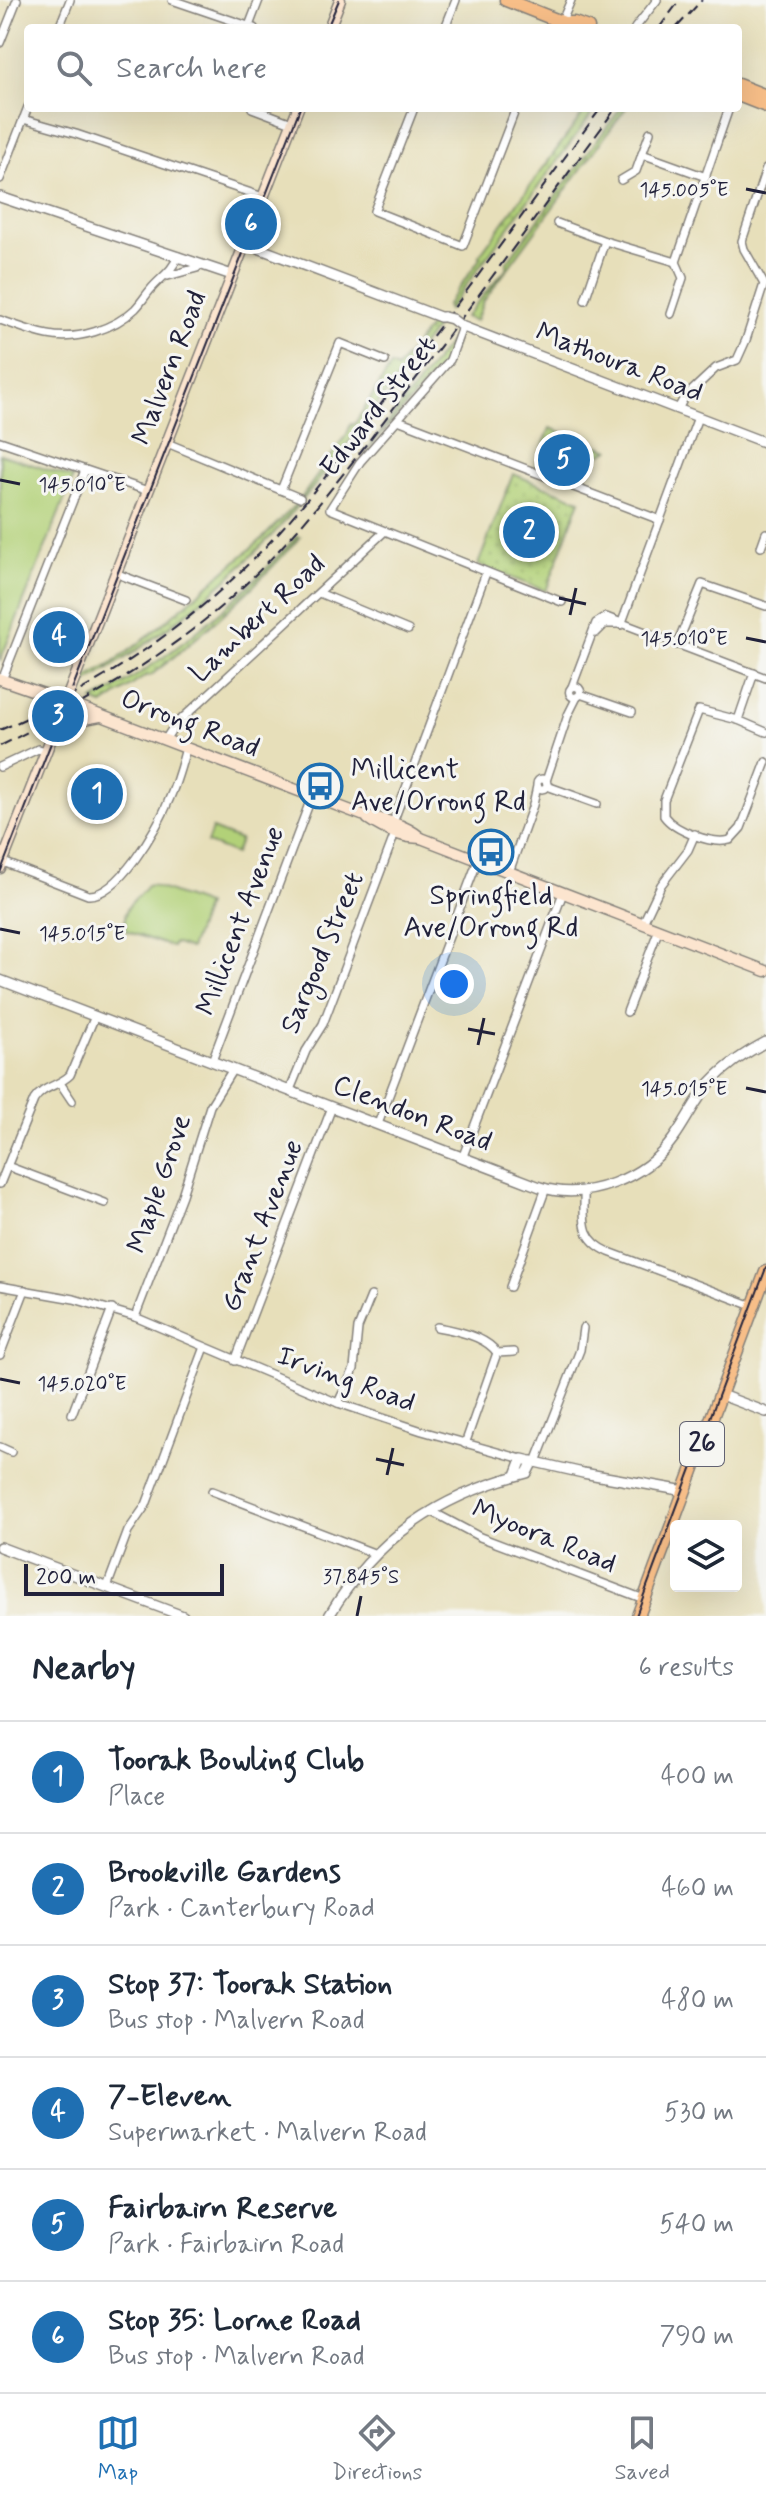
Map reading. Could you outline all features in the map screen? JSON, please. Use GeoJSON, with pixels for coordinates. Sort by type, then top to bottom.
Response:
{"type":"FeatureCollection","features":[{"type":"Feature","properties":{"kind":"main road"},"geometry":{"type":"LineString","coordinates":[[331,24],[340,0]]}},
{"type":"Feature","properties":{"kind":"main road"},"geometry":{"type":"LineString","coordinates":[[511,1],[562,24]]}},
{"type":"Feature","properties":{"kind":"main road"},"geometry":{"type":"LineString","coordinates":[[742,87],[763,100]]}},
{"type":"Feature","properties":{"kind":"main road"},"geometry":{"type":"LineString","coordinates":[[742,96],[763,100]]}},
{"type":"Feature","properties":{"kind":"main road","name":"Malvern Road"},"geometry":{"type":"LineString","coordinates":[[1,865],[296,112]]}},
{"type":"Feature","properties":{"kind":"main road","name":"Orrong Road"},"geometry":{"type":"LineString","coordinates":[[1,679],[64,698],[81,708],[362,815],[377,826],[394,828],[409,838],[421,838],[766,971]]}},
{"type":"Feature","properties":{"kind":"main road"},"geometry":{"type":"LineString","coordinates":[[52,736],[79,720],[102,716]]}},
{"type":"Feature","properties":{"kind":"main road","name":"26"},"geometry":{"type":"LineString","coordinates":[[638,1616],[766,1272]]}},
{"type":"Feature","properties":{"kind":"street"},"geometry":{"type":"LineString","coordinates":[[0,43],[17,0]]}},
{"type":"Feature","properties":{"kind":"street"},"geometry":{"type":"LineString","coordinates":[[61,24],[70,0]]}},
{"type":"Feature","properties":{"kind":"street"},"geometry":{"type":"LineString","coordinates":[[172,0],[242,24]]}},
{"type":"Feature","properties":{"kind":"street"},"geometry":{"type":"LineString","coordinates":[[252,24],[259,0]]}},
{"type":"Feature","properties":{"kind":"street"},"geometry":{"type":"LineString","coordinates":[[447,24],[456,0]]}},
{"type":"Feature","properties":{"kind":"street"},"geometry":{"type":"LineString","coordinates":[[564,24],[571,0]]}},
{"type":"Feature","properties":{"kind":"street"},"geometry":{"type":"LineString","coordinates":[[638,24],[657,0]]}},
{"type":"Feature","properties":{"kind":"street"},"geometry":{"type":"LineString","coordinates":[[0,179],[26,112]]}},
{"type":"Feature","properties":{"kind":"street"},"geometry":{"type":"LineString","coordinates":[[263,112],[292,123]]}},
{"type":"Feature","properties":{"kind":"street"},"geometry":{"type":"LineString","coordinates":[[412,112],[374,211],[463,246],[514,112]]}},
{"type":"Feature","properties":{"kind":"street"},"geometry":{"type":"LineString","coordinates":[[671,314],[683,278],[676,262],[728,112]]}},
{"type":"Feature","properties":{"kind":"street"},"geometry":{"type":"LineString","coordinates":[[23,119],[263,197]]}},
{"type":"Feature","properties":{"kind":"street"},"geometry":{"type":"LineString","coordinates":[[621,180],[636,171],[650,132]]}},
{"type":"Feature","properties":{"kind":"street"},"geometry":{"type":"LineString","coordinates":[[642,154],[706,177]]}},
{"type":"Feature","properties":{"kind":"street"},"geometry":{"type":"LineString","coordinates":[[678,409],[684,398],[716,368],[737,360],[743,349],[764,284],[744,249],[743,237],[766,169]]}},
{"type":"Feature","properties":{"kind":"street"},"geometry":{"type":"LineString","coordinates":[[0,197],[232,275]]}},
{"type":"Feature","properties":{"kind":"street"},"geometry":{"type":"LineString","coordinates":[[557,223],[676,262]]}},
{"type":"Feature","properties":{"kind":"street"},"geometry":{"type":"LineString","coordinates":[[585,300],[605,241]]}},
{"type":"Feature","properties":{"kind":"street","name":"Mathoura Road"},"geometry":{"type":"LineString","coordinates":[[245,243],[442,318],[448,324],[460,325],[766,443]]}},
{"type":"Feature","properties":{"kind":"street"},"geometry":{"type":"LineString","coordinates":[[0,320],[51,336],[91,332],[111,325],[129,313],[165,276],[178,256]]}},
{"type":"Feature","properties":{"kind":"street"},"geometry":{"type":"LineString","coordinates":[[165,276],[197,268],[200,264]]}},
{"type":"Feature","properties":{"kind":"street","name":"Edward Street"},"geometry":{"type":"LineString","coordinates":[[384,532],[334,511],[330,506],[347,480],[450,360],[460,325]]}},
{"type":"Feature","properties":{"kind":"street"},"geometry":{"type":"LineString","coordinates":[[281,490],[340,343],[385,361]]}},
{"type":"Feature","properties":{"kind":"street"},"geometry":{"type":"LineString","coordinates":[[621,625],[698,417]]}},
{"type":"Feature","properties":{"kind":"street"},"geometry":{"type":"LineString","coordinates":[[398,420],[660,520]]}},
{"type":"Feature","properties":{"kind":"street"},"geometry":{"type":"LineString","coordinates":[[0,441],[148,491]]}},
{"type":"Feature","properties":{"kind":"street"},"geometry":{"type":"LineString","coordinates":[[167,443],[300,498]]}},
{"type":"Feature","properties":{"kind":"street"},"geometry":{"type":"LineString","coordinates":[[1,679],[85,470]]}},
{"type":"Feature","properties":{"kind":"street"},"geometry":{"type":"LineString","coordinates":[[384,532],[562,602]]}},
{"type":"Feature","properties":{"kind":"street","name":"Lambert Road"},"geometry":{"type":"LineString","coordinates":[[165,740],[174,726],[384,532]]}},
{"type":"Feature","properties":{"kind":"street"},"geometry":{"type":"LineString","coordinates":[[761,547],[766,533]]}},
{"type":"Feature","properties":{"kind":"street"},"geometry":{"type":"LineString","coordinates":[[115,573],[186,600]]}},
{"type":"Feature","properties":{"kind":"street","name":"Sargood Street"},"geometry":{"type":"LineString","coordinates":[[290,1090],[306,1051],[323,1024],[486,573]]}},
{"type":"Feature","properties":{"kind":"street"},"geometry":{"type":"LineString","coordinates":[[677,645],[702,584],[766,606]]}},
{"type":"Feature","properties":{"kind":"street"},"geometry":{"type":"LineString","coordinates":[[319,593],[408,630]]}},
{"type":"Feature","properties":{"kind":"street"},"geometry":{"type":"LineString","coordinates":[[509,872],[568,715],[590,641],[602,625],[621,625],[766,678]]}},
{"type":"Feature","properties":{"kind":"street"},"geometry":{"type":"LineString","coordinates":[[738,720],[754,673]]}},
{"type":"Feature","properties":{"kind":"street"},"geometry":{"type":"LineString","coordinates":[[576,692],[632,712]]}},
{"type":"Feature","properties":{"kind":"street"},"geometry":{"type":"LineString","coordinates":[[766,732],[697,706],[664,800],[664,816],[674,825],[695,834],[717,841],[730,840],[741,828],[766,762]]}},
{"type":"Feature","properties":{"kind":"street"},"geometry":{"type":"LineString","coordinates":[[1,865],[88,895],[100,893],[131,864],[154,829],[174,789],[186,748]]}},
{"type":"Feature","properties":{"kind":"street"},"geometry":{"type":"LineString","coordinates":[[0,767],[38,749],[46,751]]}},
{"type":"Feature","properties":{"kind":"street"},"geometry":{"type":"LineString","coordinates":[[542,785],[597,804]]}},
{"type":"Feature","properties":{"kind":"street","name":"Millicent Avenue"},"geometry":{"type":"LineString","coordinates":[[212,1061],[312,796]]}},
{"type":"Feature","properties":{"kind":"street"},"geometry":{"type":"LineString","coordinates":[[655,820],[664,816]]}},
{"type":"Feature","properties":{"kind":"street"},"geometry":{"type":"LineString","coordinates":[[643,923],[661,885],[688,850],[695,834]]}},
{"type":"Feature","properties":{"kind":"street"},"geometry":{"type":"LineString","coordinates":[[730,840],[735,852]]}},
{"type":"Feature","properties":{"kind":"street"},"geometry":{"type":"LineString","coordinates":[[378,1124],[478,860]]}},
{"type":"Feature","properties":{"kind":"street"},"geometry":{"type":"LineString","coordinates":[[463,1156],[563,893]]}},
{"type":"Feature","properties":{"kind":"street"},"geometry":{"type":"LineString","coordinates":[[627,1012],[659,929]]}},
{"type":"Feature","properties":{"kind":"street","name":"Clendon Road"},"geometry":{"type":"LineString","coordinates":[[0,980],[546,1188],[584,1190],[619,1181],[646,1167],[671,1142],[711,1082],[739,1057],[766,1042]]}},
{"type":"Feature","properties":{"kind":"street"},"geometry":{"type":"LineString","coordinates":[[0,1184],[36,1096],[45,1088],[60,1083],[74,1069],[95,1016]]}},
{"type":"Feature","properties":{"kind":"street","name":"Maple Grove"},"geometry":{"type":"LineString","coordinates":[[135,1317],[182,1195],[210,1106],[233,1069]]}},
{"type":"Feature","properties":{"kind":"street"},"geometry":{"type":"LineString","coordinates":[[60,1083],[72,1101]]}},
{"type":"Feature","properties":{"kind":"street","name":"Grant Avenue"},"geometry":{"type":"LineString","coordinates":[[235,1361],[332,1107]]}},
{"type":"Feature","properties":{"kind":"street"},"geometry":{"type":"LineString","coordinates":[[7,1166],[105,1203]]}},
{"type":"Feature","properties":{"kind":"street"},"geometry":{"type":"LineString","coordinates":[[510,1287],[546,1188]]}},
{"type":"Feature","properties":{"kind":"street"},"geometry":{"type":"LineString","coordinates":[[584,1190],[584,1224],[594,1244],[753,1306]]}},
{"type":"Feature","properties":{"kind":"street","name":"Irving Road"},"geometry":{"type":"LineString","coordinates":[[0,1286],[112,1309],[338,1403],[465,1444],[530,1461],[685,1491]]}},
{"type":"Feature","properties":{"kind":"street"},"geometry":{"type":"LineString","coordinates":[[0,1355],[25,1290]]}},
{"type":"Feature","properties":{"kind":"street"},"geometry":{"type":"LineString","coordinates":[[338,1403],[354,1369],[358,1328],[371,1296]]}},
{"type":"Feature","properties":{"kind":"street"},"geometry":{"type":"LineString","coordinates":[[72,1414],[112,1309]]}},
{"type":"Feature","properties":{"kind":"street"},"geometry":{"type":"LineString","coordinates":[[437,1327],[489,1344],[497,1353]]}},
{"type":"Feature","properties":{"kind":"street"},"geometry":{"type":"LineString","coordinates":[[329,1616],[351,1583],[376,1554],[404,1529],[465,1492],[516,1475],[530,1461],[580,1350],[583,1328]]}},
{"type":"Feature","properties":{"kind":"street"},"geometry":{"type":"LineString","coordinates":[[107,1587],[128,1531],[146,1505],[205,1347]]}},
{"type":"Feature","properties":{"kind":"street"},"geometry":{"type":"LineString","coordinates":[[497,1353],[514,1352]]}},
{"type":"Feature","properties":{"kind":"street"},"geometry":{"type":"LineString","coordinates":[[465,1444],[497,1353]]}},
{"type":"Feature","properties":{"kind":"street"},"geometry":{"type":"LineString","coordinates":[[721,1395],[766,1412]]}},
{"type":"Feature","properties":{"kind":"street"},"geometry":{"type":"LineString","coordinates":[[0,1447],[11,1452]]}},
{"type":"Feature","properties":{"kind":"street"},"geometry":{"type":"LineString","coordinates":[[212,1491],[376,1554]]}},
{"type":"Feature","properties":{"kind":"street","name":"Myoora Road"},"geometry":{"type":"LineString","coordinates":[[431,1511],[480,1537],[644,1599]]}},
{"type":"Feature","properties":{"kind":"street"},"geometry":{"type":"LineString","coordinates":[[0,1547],[183,1616]]}},
{"type":"Feature","properties":{"kind":"green space"},"geometry":{"type":"Polygon","coordinates":[[[584,112],[593,112],[448,310],[446,306],[584,112]]]}},
{"type":"Feature","properties":{"kind":"green space"},"geometry":{"type":"Polygon","coordinates":[[[618,112],[623,112],[483,302],[476,321],[465,317],[506,269],[507,262],[618,112]]]}},
{"type":"Feature","properties":{"kind":"green space"},"geometry":{"type":"Polygon","coordinates":[[[431,324],[437,326],[337,457],[274,533],[183,616],[83,685],[85,679],[113,663],[147,637],[261,540],[299,501],[351,424],[354,425],[391,366],[397,369],[431,324]]]}},
{"type":"Feature","properties":{"kind":"green space"},"geometry":{"type":"Polygon","coordinates":[[[456,334],[455,344],[446,360],[364,454],[456,334]]]}},
{"type":"Feature","properties":{"kind":"green space"},"geometry":{"type":"Polygon","coordinates":[[[550,428],[610,450],[554,478],[534,469],[550,428]]]}},
{"type":"Feature","properties":{"kind":"green space"},"geometry":{"type":"Polygon","coordinates":[[[0,454],[73,478],[0,661],[0,454]]]}},
{"type":"Feature","properties":{"kind":"green space"},"geometry":{"type":"Polygon","coordinates":[[[513,474],[580,500],[546,591],[478,565],[513,474]]]}},
{"type":"Feature","properties":{"kind":"green space"},"geometry":{"type":"Polygon","coordinates":[[[297,536],[300,537],[247,592],[170,660],[103,705],[93,701],[149,667],[202,628],[297,536]]]}},
{"type":"Feature","properties":{"kind":"green space"},"geometry":{"type":"Polygon","coordinates":[[[212,829],[240,840],[235,854],[207,843],[212,829]]]}},
{"type":"Feature","properties":{"kind":"green space"},"geometry":{"type":"Polygon","coordinates":[[[151,885],[206,905],[190,949],[174,943],[172,947],[126,931],[125,915],[129,905],[151,885]]]}},
{"type":"Feature","properties":{"kind":"tram line"},"geometry":{"type":"LineString","coordinates":[[329,24],[339,0]]}},
{"type":"Feature","properties":{"kind":"tram line"},"geometry":{"type":"LineString","coordinates":[[0,873],[298,112]]}},
{"type":"Feature","properties":{"kind":"tram line"},"geometry":{"type":"LineString","coordinates":[[636,1616],[766,1268]]}},
{"type":"Feature","properties":{"kind":"railway"},"geometry":{"type":"LineString","coordinates":[[662,24],[680,0]]}},
{"type":"Feature","properties":{"kind":"railway"},"geometry":{"type":"LineString","coordinates":[[680,24],[702,0]]}},
{"type":"Feature","properties":{"kind":"railway"},"geometry":{"type":"LineString","coordinates":[[0,730],[115,670],[185,620],[249,563],[295,514],[340,458],[598,112]]}},
{"type":"Feature","properties":{"kind":"railway"},"geometry":{"type":"LineString","coordinates":[[0,746],[88,699],[145,664],[225,603],[273,557],[358,454],[613,112]]}},
{"type":"Feature","properties":{"kind":"place","name":"Stop 35: Lorne Road"},"geometry":{"type":"Point","coordinates":[251,224]}},
{"type":"Feature","properties":{"kind":"place","name":"Fairbairn Reserve"},"geometry":{"type":"Point","coordinates":[564,460]}},
{"type":"Feature","properties":{"kind":"place","name":"Brookville Gardens"},"geometry":{"type":"Point","coordinates":[529,532]}},
{"type":"Feature","properties":{"kind":"place","name":"7-Eleven"},"geometry":{"type":"Point","coordinates":[59,637]}},
{"type":"Feature","properties":{"kind":"place","name":"Stop 37: Toorak Station"},"geometry":{"type":"Point","coordinates":[58,716]}},
{"type":"Feature","properties":{"kind":"place","name":"Millicent Ave/Orrong Rd"},"geometry":{"type":"Point","coordinates":[320,786]}},
{"type":"Feature","properties":{"kind":"place","name":"Toorak Bowling Club"},"geometry":{"type":"Point","coordinates":[97,794]}},
{"type":"Feature","properties":{"kind":"place","name":"Springfield Ave/Orrong Rd"},"geometry":{"type":"Point","coordinates":[491,852]}}]}
